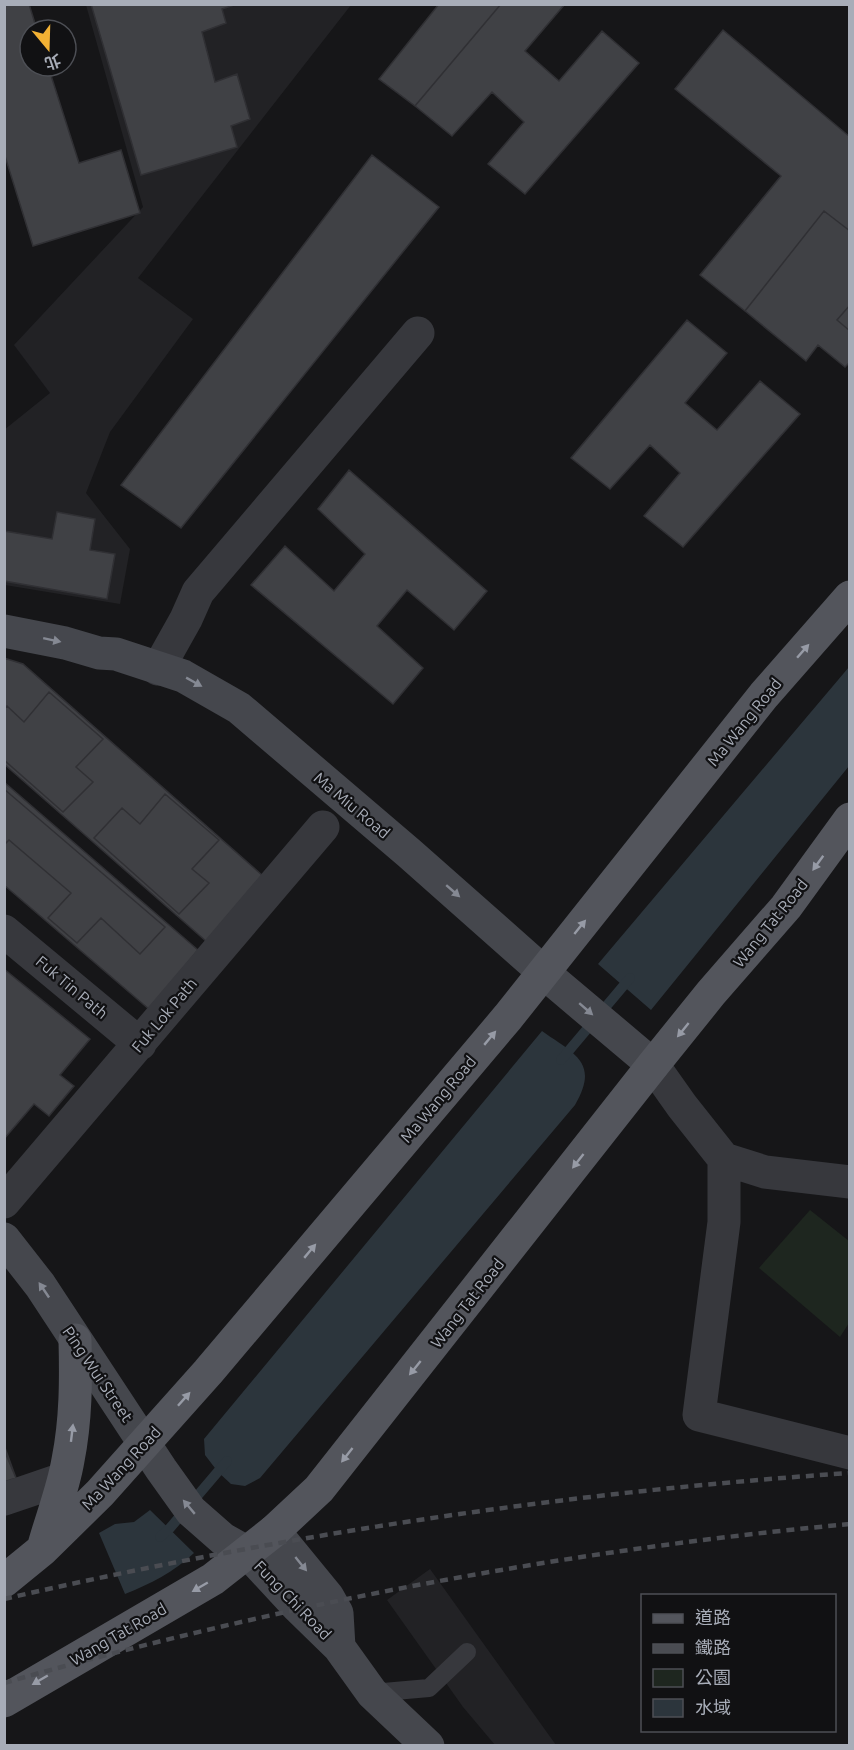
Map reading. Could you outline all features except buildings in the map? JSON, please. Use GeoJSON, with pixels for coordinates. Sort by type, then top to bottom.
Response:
{"type":"FeatureCollection","features":[{"type":"Feature","properties":{"kind":"main road","name":"Ma Wang Road"},"geometry":{"type":"LineString","coordinates":[[4,1581],[42,1550],[100,1493],[153,1456],[225,1352],[550,978],[764,695],[849,597]]}},
{"type":"Feature","properties":{"kind":"main road","name":"Ma Miu Road"},"geometry":{"type":"LineString","coordinates":[[4,631],[65,643],[99,653],[116,654],[183,676],[239,708],[653,1065]]}},
{"type":"Feature","properties":{"kind":"main road","name":"Wang Tat Road"},"geometry":{"type":"LineString","coordinates":[[4,1701],[213,1579],[235,1546],[274,1531],[319,1489],[653,1065],[711,993],[786,907],[849,819]]}},
{"type":"Feature","properties":{"kind":"main road","name":"Ping Wui Street"},"geometry":{"type":"LineString","coordinates":[[8,1249],[40,1285],[191,1511],[235,1546]]}},
{"type":"Feature","properties":{"kind":"main road"},"geometry":{"type":"LineString","coordinates":[[42,1550],[68,1462],[76,1399],[75,1340]]}},
{"type":"Feature","properties":{"kind":"main road","name":"Fung Chi Road"},"geometry":{"type":"LineString","coordinates":[[274,1531],[328,1597],[337,1613],[339,1647]]}},
{"type":"Feature","properties":{"kind":"main road","name":"Fung Chi Road"},"geometry":{"type":"LineString","coordinates":[[235,1546],[339,1647],[372,1693],[428,1746]]}},
{"type":"Feature","properties":{"kind":"street"},"geometry":{"type":"LineString","coordinates":[[158,669],[198,592],[418,333]]}},
{"type":"Feature","properties":{"kind":"street","name":"Fuk Lok Path"},"geometry":{"type":"LineString","coordinates":[[4,1202],[323,827]]}},
{"type":"Feature","properties":{"kind":"street","name":"Fuk Tin Path"},"geometry":{"type":"LineString","coordinates":[[4,931],[140,1044]]}},
{"type":"Feature","properties":{"kind":"street"},"geometry":{"type":"LineString","coordinates":[[653,1065],[724,1159],[765,1172],[849,1182]]}},
{"type":"Feature","properties":{"kind":"street"},"geometry":{"type":"LineString","coordinates":[[724,1159],[724,1222],[699,1415],[849,1453]]}},
{"type":"Feature","properties":{"kind":"street"},"geometry":{"type":"LineString","coordinates":[[4,1499],[63,1479]]}},
{"type":"Feature","properties":{"kind":"lane"},"geometry":{"type":"LineString","coordinates":[[372,1693],[429,1688],[467,1652]]}},
{"type":"Feature","properties":{"kind":"shaded area"},"geometry":{"type":"Polygon","coordinates":[[[86,5],[351,5],[138,278],[193,319],[110,432],[86,493],[130,549],[120,604],[5,585],[4,430],[50,393],[14,345],[143,207],[86,5]]]}},
{"type":"Feature","properties":{"kind":"shaded area"},"geometry":{"type":"Polygon","coordinates":[[[430,1569],[556,1745],[495,1745],[463,1707],[387,1600],[430,1569]]]}},
{"type":"Feature","properties":{"kind":"green space"},"geometry":{"type":"Polygon","coordinates":[[[810,1210],[849,1241],[849,1323],[840,1337],[759,1268],[810,1210]]]}},
{"type":"Feature","properties":{"kind":"water"},"geometry":{"type":"Polygon","coordinates":[[[849,667],[849,766],[651,1010],[598,964],[849,667]]]}},
{"type":"Feature","properties":{"kind":"water"},"geometry":{"type":"Polygon","coordinates":[[[542,1031],[573,1053],[584,1069],[585,1079],[575,1105],[260,1478],[245,1486],[231,1484],[205,1455],[204,1439],[542,1031]]]}},
{"type":"Feature","properties":{"kind":"water"},"geometry":{"type":"Polygon","coordinates":[[[150,1510],[194,1553],[161,1577],[125,1594],[99,1533],[115,1524],[134,1522],[150,1510]]]}},
{"type":"Feature","properties":{"kind":"waterway"},"geometry":{"type":"LineString","coordinates":[[561,1060],[630,978]]}},
{"type":"Feature","properties":{"kind":"waterway"},"geometry":{"type":"LineString","coordinates":[[160,1537],[227,1461]]}},
{"type":"Feature","properties":{"kind":"railway"},"geometry":{"type":"LineString","coordinates":[[4,1599],[214,1555],[425,1519],[637,1492],[850,1473]]}},
{"type":"Feature","properties":{"kind":"railway"},"geometry":{"type":"LineString","coordinates":[[4,1683],[212,1629],[423,1584],[637,1549],[850,1524]]}}]}
